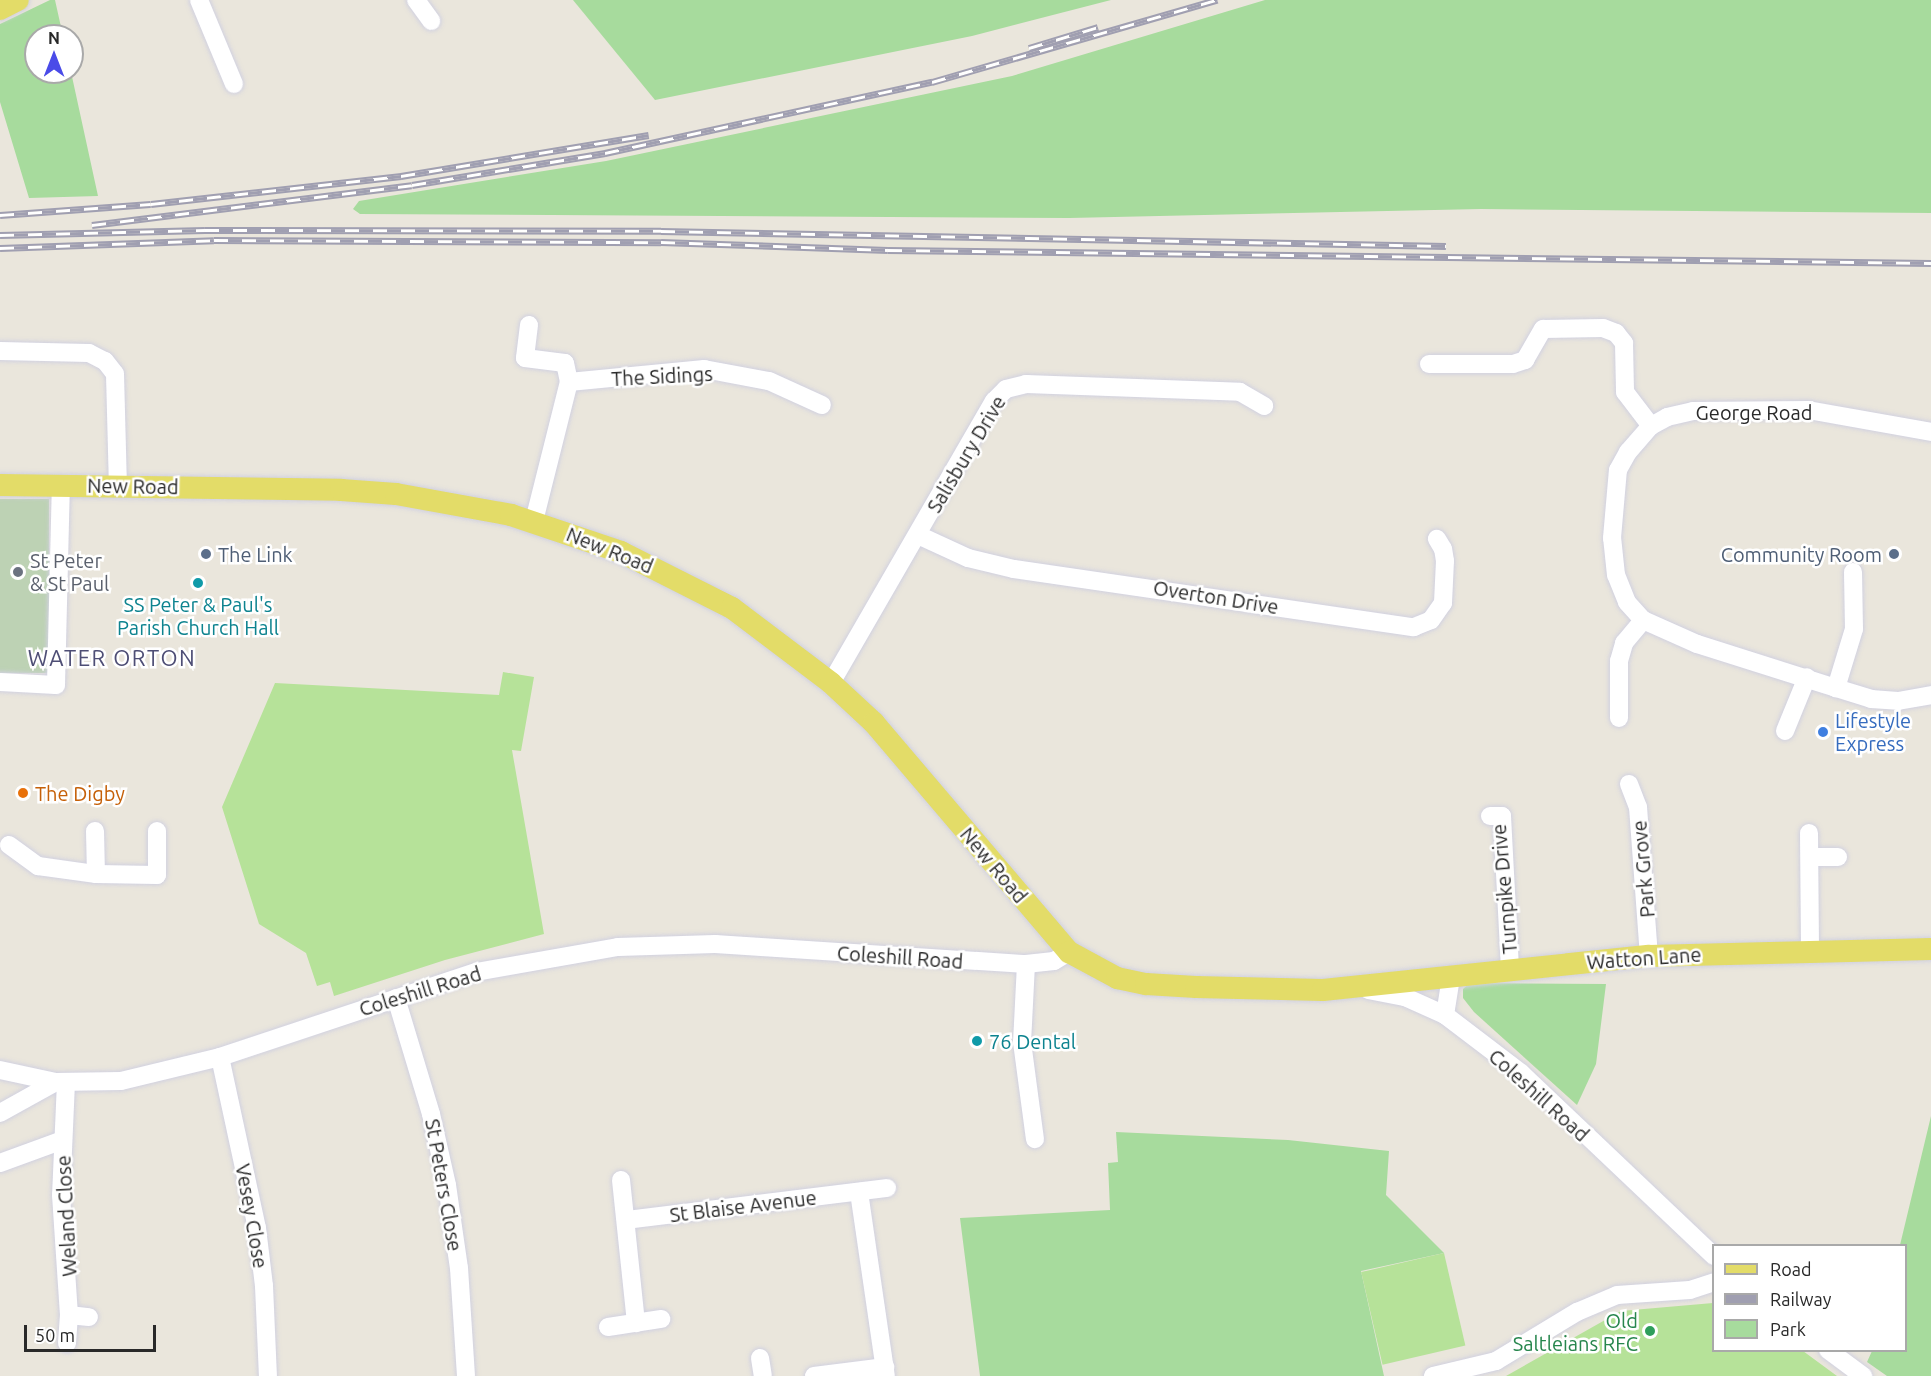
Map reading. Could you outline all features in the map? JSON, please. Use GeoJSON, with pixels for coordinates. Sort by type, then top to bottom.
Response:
{"type":"FeatureCollection","features":[{"type":"Feature","properties":{"kind":"main road"},"geometry":{"type":"LineString","coordinates":[[0,9],[18,0]]}},
{"type":"Feature","properties":{"kind":"main road","name":"New Road"},"geometry":{"type":"LineString","coordinates":[[0,486],[352,491],[451,502],[534,521],[621,552],[680,580],[770,634],[831,683],[874,723],[1069,952]]}},
{"type":"Feature","properties":{"kind":"main road","name":"Watton Lane"},"geometry":{"type":"LineString","coordinates":[[1358,987],[1649,956],[1931,949]]}},
{"type":"Feature","properties":{"kind":"main road","name":"Coleshill Road"},"geometry":{"type":"LineString","coordinates":[[1069,952],[1102,973],[1146,984],[1274,991],[1358,987]]}},
{"type":"Feature","properties":{"kind":"street"},"geometry":{"type":"LineString","coordinates":[[199,0],[234,84]]}},
{"type":"Feature","properties":{"kind":"street"},"geometry":{"type":"LineString","coordinates":[[416,0],[431,21]]}},
{"type":"Feature","properties":{"kind":"street"},"geometry":{"type":"LineString","coordinates":[[529,326],[525,358],[565,363],[569,382],[534,521]]}},
{"type":"Feature","properties":{"kind":"street"},"geometry":{"type":"LineString","coordinates":[[1429,364],[1513,364],[1525,360],[1543,329],[1604,328],[1617,333],[1624,343],[1625,392],[1651,426]]}},
{"type":"Feature","properties":{"kind":"street"},"geometry":{"type":"LineString","coordinates":[[0,351],[89,353],[105,361],[115,374],[118,486]]}},
{"type":"Feature","properties":{"kind":"street","name":"The Sidings"},"geometry":{"type":"LineString","coordinates":[[569,382],[704,369],[769,381],[822,405]]}},
{"type":"Feature","properties":{"kind":"street","name":"Salisbury Drive"},"geometry":{"type":"LineString","coordinates":[[831,683],[994,401],[1006,389],[1026,384],[1240,392],[1264,406]]}},
{"type":"Feature","properties":{"kind":"street","name":"George Road"},"geometry":{"type":"LineString","coordinates":[[1931,432],[1808,410],[1693,411],[1667,417],[1651,426],[1622,462],[1613,491],[1612,538],[1616,575],[1627,602],[1643,620],[1697,644],[1870,699],[1898,701],[1931,695]]}},
{"type":"Feature","properties":{"kind":"street"},"geometry":{"type":"LineString","coordinates":[[0,682],[56,685],[61,486]]}},
{"type":"Feature","properties":{"kind":"street","name":"Overton Drive"},"geometry":{"type":"LineString","coordinates":[[918,535],[968,558],[1014,569],[1414,627],[1431,620],[1443,603],[1445,561],[1443,549],[1437,539]]}},
{"type":"Feature","properties":{"kind":"street"},"geometry":{"type":"LineString","coordinates":[[1836,688],[1854,629],[1853,572]]}},
{"type":"Feature","properties":{"kind":"street"},"geometry":{"type":"LineString","coordinates":[[1619,718],[1619,661],[1624,643],[1643,620]]}},
{"type":"Feature","properties":{"kind":"street"},"geometry":{"type":"LineString","coordinates":[[1785,731],[1807,678]]}},
{"type":"Feature","properties":{"kind":"street","name":"Park Grove"},"geometry":{"type":"LineString","coordinates":[[1629,784],[1638,807],[1649,956]]}},
{"type":"Feature","properties":{"kind":"street","name":"Turnpike Drive"},"geometry":{"type":"LineString","coordinates":[[1490,816],[1502,816],[1510,970]]}},
{"type":"Feature","properties":{"kind":"street"},"geometry":{"type":"LineString","coordinates":[[95,831],[96,874]]}},
{"type":"Feature","properties":{"kind":"street"},"geometry":{"type":"LineString","coordinates":[[9,845],[38,866],[96,874],[157,875],[157,831]]}},
{"type":"Feature","properties":{"kind":"street"},"geometry":{"type":"LineString","coordinates":[[1809,833],[1810,952]]}},
{"type":"Feature","properties":{"kind":"street"},"geometry":{"type":"LineString","coordinates":[[1810,857],[1838,857]]}},
{"type":"Feature","properties":{"kind":"street","name":"Coleshill Road"},"geometry":{"type":"LineString","coordinates":[[0,1070],[61,1082],[121,1081],[220,1057],[476,972],[537,959],[628,947],[715,944],[1026,964],[1054,961],[1069,952]]}},
{"type":"Feature","properties":{"kind":"street"},"geometry":{"type":"LineString","coordinates":[[1026,964],[1022,1042],[1035,1139]]}},
{"type":"Feature","properties":{"kind":"street"},"geometry":{"type":"LineString","coordinates":[[1445,1015],[1451,977]]}},
{"type":"Feature","properties":{"kind":"street","name":"Coleshill Road"},"geometry":{"type":"LineString","coordinates":[[1358,987],[1405,997],[1445,1015],[1521,1073],[1712,1255]]}},
{"type":"Feature","properties":{"kind":"street","name":"St Peters Close"},"geometry":{"type":"LineString","coordinates":[[396,998],[431,1114],[447,1185],[459,1268],[466,1376]]}},
{"type":"Feature","properties":{"kind":"street","name":"Vesey Close"},"geometry":{"type":"LineString","coordinates":[[220,1057],[257,1228],[264,1286],[268,1376]]}},
{"type":"Feature","properties":{"kind":"street"},"geometry":{"type":"LineString","coordinates":[[0,1113],[61,1082]]}},
{"type":"Feature","properties":{"kind":"street","name":"Weland Close"},"geometry":{"type":"LineString","coordinates":[[61,1082],[63,1140],[61,1195],[69,1315],[67,1343]]}},
{"type":"Feature","properties":{"kind":"street"},"geometry":{"type":"LineString","coordinates":[[0,1163],[63,1140]]}},
{"type":"Feature","properties":{"kind":"street"},"geometry":{"type":"LineString","coordinates":[[621,1180],[636,1323]]}},
{"type":"Feature","properties":{"kind":"street","name":"St Blaise Avenue"},"geometry":{"type":"LineString","coordinates":[[626,1220],[887,1188]]}},
{"type":"Feature","properties":{"kind":"street"},"geometry":{"type":"LineString","coordinates":[[814,1376],[886,1371],[859,1192]]}},
{"type":"Feature","properties":{"kind":"street"},"geometry":{"type":"LineString","coordinates":[[1432,1376],[1496,1361],[1577,1312],[1617,1295],[1690,1290],[1712,1282]]}},
{"type":"Feature","properties":{"kind":"street"},"geometry":{"type":"LineString","coordinates":[[69,1315],[89,1317]]}},
{"type":"Feature","properties":{"kind":"street"},"geometry":{"type":"LineString","coordinates":[[608,1327],[661,1319]]}},
{"type":"Feature","properties":{"kind":"street"},"geometry":{"type":"LineString","coordinates":[[1831,1352],[1863,1376]]}},
{"type":"Feature","properties":{"kind":"green space"},"geometry":{"type":"Polygon","coordinates":[[[50,0],[55,0],[60,24],[24,24],[24,84],[74,84],[98,196],[29,198],[0,102],[0,24],[50,0]]]}},
{"type":"Feature","properties":{"kind":"green space"},"geometry":{"type":"Polygon","coordinates":[[[573,0],[1111,0],[972,36],[655,100],[573,0]]]}},
{"type":"Feature","properties":{"kind":"green space"},"geometry":{"type":"Polygon","coordinates":[[[1265,0],[1931,0],[1931,213],[1481,209],[1069,218],[360,214],[353,209],[359,201],[606,161],[1012,76],[1265,0]]]}},
{"type":"Feature","properties":{"kind":"green space"},"geometry":{"type":"Polygon","coordinates":[[[0,499],[49,499],[49,673],[0,673],[0,499]]]}},
{"type":"Feature","properties":{"kind":"green space"},"geometry":{"type":"Polygon","coordinates":[[[503,672],[534,677],[521,751],[512,750],[544,934],[445,960],[334,996],[330,982],[317,986],[306,953],[259,924],[222,807],[275,683],[499,695],[503,672]]]}},
{"type":"Feature","properties":{"kind":"green space"},"geometry":{"type":"Polygon","coordinates":[[[1470,983],[1606,984],[1596,1064],[1577,1105],[1474,1012],[1463,998],[1463,989],[1470,983]]]}},
{"type":"Feature","properties":{"kind":"green space"},"geometry":{"type":"Polygon","coordinates":[[[1931,1116],[1931,1376],[1887,1376],[1867,1362],[1872,1352],[1907,1352],[1907,1244],[1900,1244],[1931,1116]]]}},
{"type":"Feature","properties":{"kind":"green space"},"geometry":{"type":"Polygon","coordinates":[[[1116,1132],[1288,1140],[1389,1151],[1386,1195],[1444,1253],[1361,1271],[1384,1376],[980,1376],[960,1218],[1110,1210],[1108,1163],[1118,1162],[1116,1132]]]}},
{"type":"Feature","properties":{"kind":"green space"},"geometry":{"type":"Polygon","coordinates":[[[1444,1253],[1465,1346],[1383,1365],[1361,1272],[1444,1253]]]}},
{"type":"Feature","properties":{"kind":"green space","name":"Old Saltleians RFC"},"geometry":{"type":"Polygon","coordinates":[[[1712,1303],[1712,1352],[1804,1352],[1837,1376],[1506,1376],[1621,1311],[1712,1303]]]}},
{"type":"Feature","properties":{"kind":"railway"},"geometry":{"type":"LineString","coordinates":[[92,225],[412,185],[605,153],[932,82],[1217,0]]}},
{"type":"Feature","properties":{"kind":"railway"},"geometry":{"type":"LineString","coordinates":[[1029,48],[1098,27]]}},
{"type":"Feature","properties":{"kind":"railway"},"geometry":{"type":"LineString","coordinates":[[0,215],[151,204],[401,176],[649,135]]}},
{"type":"Feature","properties":{"kind":"railway"},"geometry":{"type":"LineString","coordinates":[[0,235],[205,230],[661,231],[1446,246]]}},
{"type":"Feature","properties":{"kind":"railway"},"geometry":{"type":"LineString","coordinates":[[0,248],[214,240],[661,242],[888,250],[1931,263]]}},
{"type":"Feature","properties":{"kind":"place","name":"The Link"},"geometry":{"type":"Point","coordinates":[206,554]}},
{"type":"Feature","properties":{"kind":"place","name":"Community Room"},"geometry":{"type":"Point","coordinates":[1894,554]}},
{"type":"Feature","properties":{"kind":"place","name":"St Peter & St Paul"},"geometry":{"type":"Point","coordinates":[18,572]}},
{"type":"Feature","properties":{"kind":"place","name":"SS Peter & Paul's Parish Church Hall"},"geometry":{"type":"Point","coordinates":[198,583]}},
{"type":"Feature","properties":{"kind":"place","name":"Lifestyle Express"},"geometry":{"type":"Point","coordinates":[1823,732]}},
{"type":"Feature","properties":{"kind":"place","name":"The Digby"},"geometry":{"type":"Point","coordinates":[23,793]}},
{"type":"Feature","properties":{"kind":"place","name":"76 Dental"},"geometry":{"type":"Point","coordinates":[977,1041]}},
{"type":"Feature","properties":{"kind":"place","name":"Old Saltleians RFC"},"geometry":{"type":"Point","coordinates":[1650,1331]}},
{"type":"Feature","properties":{"kind":"district","name":"WATER ORTON"},"geometry":{"type":"Point","coordinates":[112,658]}}]}
